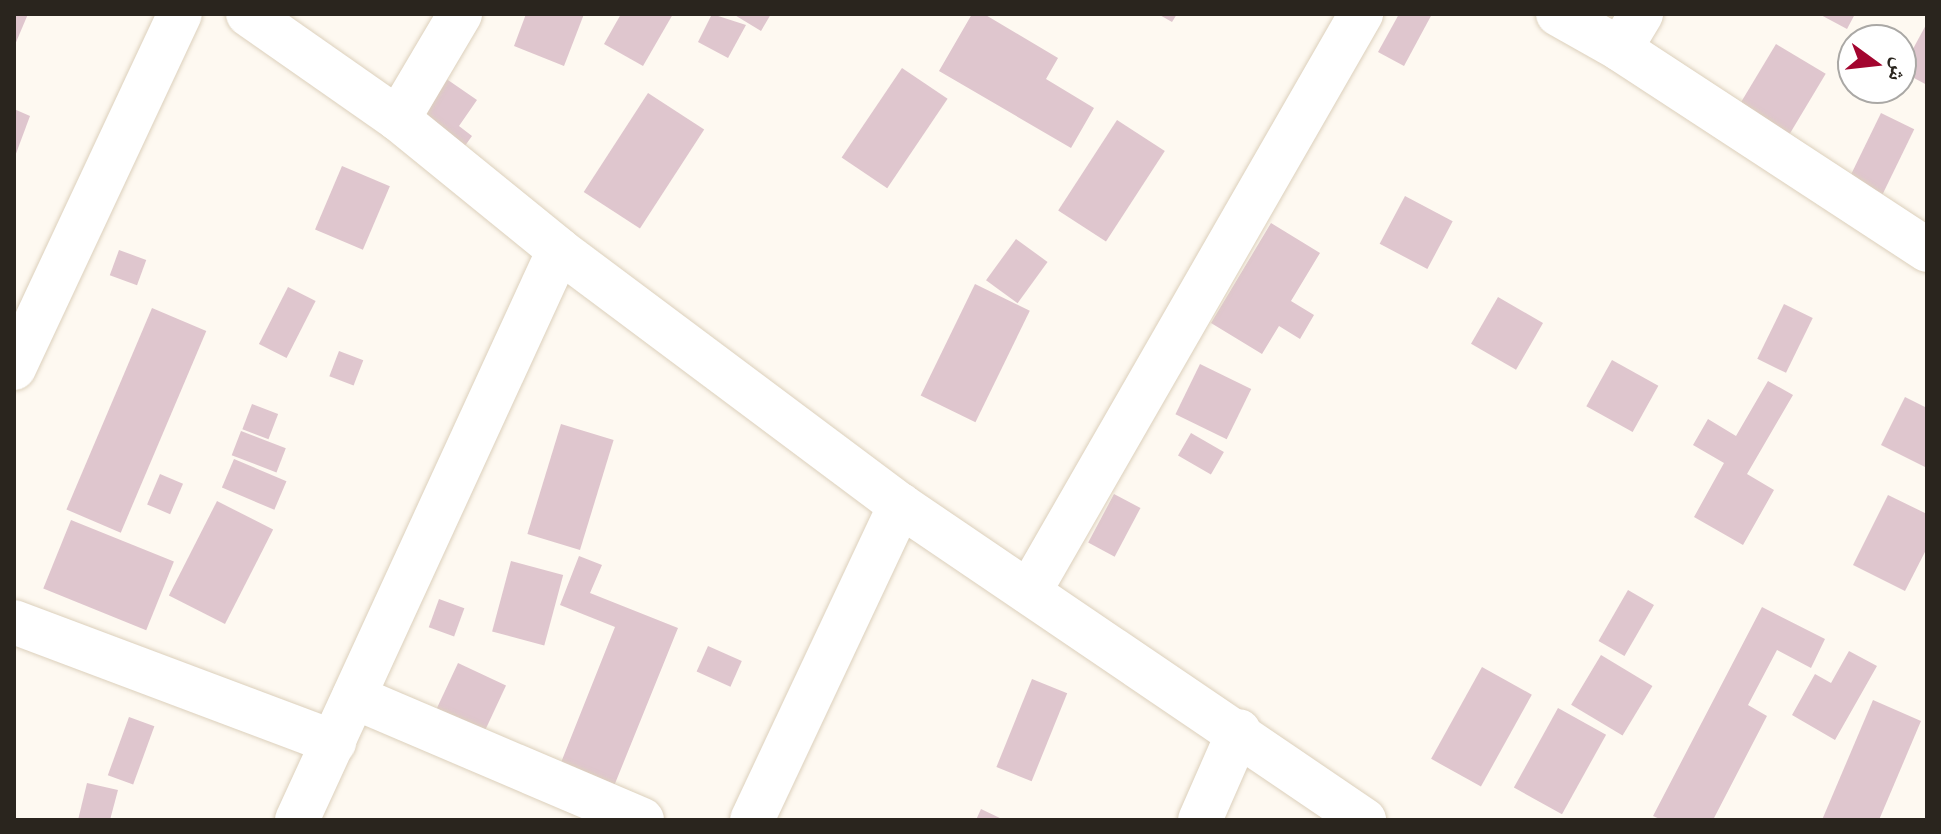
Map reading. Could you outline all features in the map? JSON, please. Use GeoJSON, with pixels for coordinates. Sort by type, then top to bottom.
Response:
{"type":"FeatureCollection","features":[{"type":"Feature","properties":{"kind":"street"},"geometry":{"type":"LineString","coordinates":[[14,368],[28,303],[180,14]]}},
{"type":"Feature","properties":{"kind":"street"},"geometry":{"type":"LineString","coordinates":[[248,14],[398,119],[559,250],[900,505],[1239,731],[1364,820]]}},
{"type":"Feature","properties":{"kind":"street"},"geometry":{"type":"LineString","coordinates":[[398,119],[460,14]]}},
{"type":"Feature","properties":{"kind":"street"},"geometry":{"type":"LineString","coordinates":[[1029,592],[1361,14]]}},
{"type":"Feature","properties":{"kind":"street"},"geometry":{"type":"LineString","coordinates":[[1558,14],[1630,32],[1927,250]]}},
{"type":"Feature","properties":{"kind":"street"},"geometry":{"type":"LineString","coordinates":[[297,820],[559,250]]}},
{"type":"Feature","properties":{"kind":"street"},"geometry":{"type":"LineString","coordinates":[[752,820],[900,505]]}},
{"type":"Feature","properties":{"kind":"street"},"geometry":{"type":"LineString","coordinates":[[14,622],[334,742]]}},
{"type":"Feature","properties":{"kind":"street"},"geometry":{"type":"LineString","coordinates":[[354,697],[642,820]]}},
{"type":"Feature","properties":{"kind":"street"},"geometry":{"type":"LineString","coordinates":[[1200,820],[1239,731]]}},
{"type":"Feature","properties":{"kind":"building"},"geometry":{"type":"Polygon","coordinates":[[[14,14],[28,14],[14,47],[14,14]]]}},
{"type":"Feature","properties":{"kind":"building"},"geometry":{"type":"Polygon","coordinates":[[[526,14],[584,14],[564,66],[514,46],[526,14]]]}},
{"type":"Feature","properties":{"kind":"building"},"geometry":{"type":"Polygon","coordinates":[[[621,14],[673,14],[643,66],[604,44],[621,14]]]}},
{"type":"Feature","properties":{"kind":"building"},"geometry":{"type":"Polygon","coordinates":[[[712,14],[746,25],[728,58],[698,42],[712,14]]]}},
{"type":"Feature","properties":{"kind":"building"},"geometry":{"type":"Polygon","coordinates":[[[733,14],[771,14],[761,31],[733,14]]]}},
{"type":"Feature","properties":{"kind":"building"},"geometry":{"type":"Polygon","coordinates":[[[972,14],[984,14],[1058,58],[1046,79],[1094,108],[1071,148],[939,71],[972,14]]]}},
{"type":"Feature","properties":{"kind":"building"},"geometry":{"type":"Polygon","coordinates":[[[1158,14],[1177,14],[1172,22],[1158,14]]]}},
{"type":"Feature","properties":{"kind":"building"},"geometry":{"type":"Polygon","coordinates":[[[1399,14],[1432,14],[1404,66],[1378,52],[1399,14]]]}},
{"type":"Feature","properties":{"kind":"building"},"geometry":{"type":"Polygon","coordinates":[[[1819,14],[1855,14],[1850,24],[1838,24],[1819,14]]]}},
{"type":"Feature","properties":{"kind":"building"},"geometry":{"type":"Polygon","coordinates":[[[1927,23],[1927,85],[1917,80],[1917,41],[1927,23]]]}},
{"type":"Feature","properties":{"kind":"building"},"geometry":{"type":"Polygon","coordinates":[[[1776,44],[1826,74],[1787,138],[1737,108],[1776,44]]]}},
{"type":"Feature","properties":{"kind":"building"},"geometry":{"type":"Polygon","coordinates":[[[902,68],[948,99],[887,188],[842,158],[902,68]]]}},
{"type":"Feature","properties":{"kind":"building"},"geometry":{"type":"Polygon","coordinates":[[[432,69],[477,100],[459,126],[472,136],[462,150],[404,110],[432,69]]]}},
{"type":"Feature","properties":{"kind":"building"},"geometry":{"type":"Polygon","coordinates":[[[648,93],[704,129],[640,228],[584,192],[648,93]]]}},
{"type":"Feature","properties":{"kind":"building"},"geometry":{"type":"Polygon","coordinates":[[[14,109],[30,116],[14,159],[14,109]]]}},
{"type":"Feature","properties":{"kind":"building"},"geometry":{"type":"Polygon","coordinates":[[[1881,113],[1914,129],[1883,194],[1849,178],[1881,113]]]}},
{"type":"Feature","properties":{"kind":"building"},"geometry":{"type":"Polygon","coordinates":[[[1117,120],[1165,151],[1106,242],[1058,211],[1117,120]]]}},
{"type":"Feature","properties":{"kind":"building"},"geometry":{"type":"Polygon","coordinates":[[[342,166],[390,186],[363,250],[315,230],[342,166]]]}},
{"type":"Feature","properties":{"kind":"building"},"geometry":{"type":"Polygon","coordinates":[[[1405,196],[1453,221],[1427,269],[1380,244],[1405,196]]]}},
{"type":"Feature","properties":{"kind":"building"},"geometry":{"type":"Polygon","coordinates":[[[1271,223],[1320,253],[1291,301],[1314,315],[1300,339],[1279,326],[1262,354],[1211,323],[1271,223]]]}},
{"type":"Feature","properties":{"kind":"building"},"geometry":{"type":"Polygon","coordinates":[[[1016,239],[1048,262],[1018,303],[986,280],[1016,239]]]}},
{"type":"Feature","properties":{"kind":"building"},"geometry":{"type":"Polygon","coordinates":[[[119,250],[146,260],[137,285],[110,275],[119,250]]]}},
{"type":"Feature","properties":{"kind":"building"},"geometry":{"type":"Polygon","coordinates":[[[975,284],[1030,311],[975,422],[921,395],[975,284]]]}},
{"type":"Feature","properties":{"kind":"building"},"geometry":{"type":"Polygon","coordinates":[[[288,287],[316,301],[287,358],[259,344],[288,287]]]}},
{"type":"Feature","properties":{"kind":"building"},"geometry":{"type":"Polygon","coordinates":[[[1498,297],[1543,323],[1516,370],[1471,344],[1498,297]]]}},
{"type":"Feature","properties":{"kind":"building"},"geometry":{"type":"Polygon","coordinates":[[[1784,304],[1813,318],[1786,373],[1757,359],[1784,304]]]}},
{"type":"Feature","properties":{"kind":"building"},"geometry":{"type":"Polygon","coordinates":[[[152,308],[206,331],[121,533],[66,510],[152,308]]]}},
{"type":"Feature","properties":{"kind":"building"},"geometry":{"type":"Polygon","coordinates":[[[339,351],[363,360],[354,386],[329,376],[339,351]]]}},
{"type":"Feature","properties":{"kind":"building"},"geometry":{"type":"Polygon","coordinates":[[[1612,360],[1658,386],[1633,432],[1586,406],[1612,360]]]}},
{"type":"Feature","properties":{"kind":"building"},"geometry":{"type":"Polygon","coordinates":[[[1200,364],[1251,389],[1227,439],[1175,414],[1200,364]]]}},
{"type":"Feature","properties":{"kind":"building"},"geometry":{"type":"Polygon","coordinates":[[[1768,381],[1793,395],[1747,474],[1774,490],[1743,545],[1694,517],[1724,463],[1693,445],[1708,419],[1736,436],[1768,381]]]}},
{"type":"Feature","properties":{"kind":"building"},"geometry":{"type":"Polygon","coordinates":[[[1905,397],[1927,408],[1927,468],[1881,445],[1905,397]]]}},
{"type":"Feature","properties":{"kind":"building"},"geometry":{"type":"Polygon","coordinates":[[[252,404],[278,414],[268,439],[242,429],[252,404]]]}},
{"type":"Feature","properties":{"kind":"building"},"geometry":{"type":"Polygon","coordinates":[[[561,424],[614,440],[580,550],[527,534],[561,424]]]}},
{"type":"Feature","properties":{"kind":"building"},"geometry":{"type":"Polygon","coordinates":[[[241,431],[286,448],[276,472],[232,455],[241,431]]]}},
{"type":"Feature","properties":{"kind":"building"},"geometry":{"type":"Polygon","coordinates":[[[1191,433],[1224,452],[1211,475],[1178,456],[1191,433]]]}},
{"type":"Feature","properties":{"kind":"building"},"geometry":{"type":"Polygon","coordinates":[[[234,459],[286,481],[274,510],[222,488],[234,459]]]}},
{"type":"Feature","properties":{"kind":"building"},"geometry":{"type":"Polygon","coordinates":[[[160,474],[183,484],[170,514],[147,504],[160,474]]]}},
{"type":"Feature","properties":{"kind":"building"},"geometry":{"type":"Polygon","coordinates":[[[1114,494],[1140,508],[1115,557],[1088,543],[1114,494]]]}},
{"type":"Feature","properties":{"kind":"building"},"geometry":{"type":"Polygon","coordinates":[[[1888,495],[1927,514],[1927,548],[1905,591],[1853,565],[1888,495]]]}},
{"type":"Feature","properties":{"kind":"building"},"geometry":{"type":"Polygon","coordinates":[[[217,501],[273,530],[225,624],[169,595],[217,501]]]}},
{"type":"Feature","properties":{"kind":"building"},"geometry":{"type":"Polygon","coordinates":[[[71,520],[174,562],[146,630],[43,589],[71,520]]]}},
{"type":"Feature","properties":{"kind":"building"},"geometry":{"type":"Polygon","coordinates":[[[579,556],[602,565],[590,593],[678,628],[614,786],[560,765],[615,627],[560,605],[579,556]]]}},
{"type":"Feature","properties":{"kind":"building"},"geometry":{"type":"Polygon","coordinates":[[[511,561],[563,575],[544,645],[492,632],[511,561]]]}},
{"type":"Feature","properties":{"kind":"building"},"geometry":{"type":"Polygon","coordinates":[[[1628,590],[1654,605],[1624,656],[1598,641],[1628,590]]]}},
{"type":"Feature","properties":{"kind":"building"},"geometry":{"type":"Polygon","coordinates":[[[439,599],[464,608],[454,636],[429,627],[439,599]]]}},
{"type":"Feature","properties":{"kind":"building"},"geometry":{"type":"Polygon","coordinates":[[[1762,607],[1825,639],[1811,668],[1777,650],[1748,705],[1767,716],[1713,820],[1662,820],[1653,816],[1762,607]]]}},
{"type":"Feature","properties":{"kind":"building"},"geometry":{"type":"Polygon","coordinates":[[[708,646],[742,661],[730,687],[697,672],[708,646]]]}},
{"type":"Feature","properties":{"kind":"building"},"geometry":{"type":"Polygon","coordinates":[[[1849,651],[1877,666],[1835,740],[1792,715],[1815,674],[1831,683],[1849,651]]]}},
{"type":"Feature","properties":{"kind":"building"},"geometry":{"type":"Polygon","coordinates":[[[1601,655],[1652,686],[1623,736],[1571,705],[1601,655]]]}},
{"type":"Feature","properties":{"kind":"building"},"geometry":{"type":"Polygon","coordinates":[[[458,663],[506,685],[485,731],[437,708],[458,663]]]}},
{"type":"Feature","properties":{"kind":"building"},"geometry":{"type":"Polygon","coordinates":[[[1482,667],[1532,695],[1481,786],[1431,759],[1482,667]]]}},
{"type":"Feature","properties":{"kind":"building"},"geometry":{"type":"Polygon","coordinates":[[[1032,679],[1067,693],[1032,781],[996,767],[1032,679]]]}},
{"type":"Feature","properties":{"kind":"building"},"geometry":{"type":"Polygon","coordinates":[[[1873,700],[1921,721],[1879,820],[1822,820],[1873,700]]]}},
{"type":"Feature","properties":{"kind":"building"},"geometry":{"type":"Polygon","coordinates":[[[1558,708],[1606,735],[1562,814],[1514,788],[1558,708]]]}},
{"type":"Feature","properties":{"kind":"building"},"geometry":{"type":"Polygon","coordinates":[[[129,717],[154,726],[133,784],[108,775],[129,717]]]}},
{"type":"Feature","properties":{"kind":"building"},"geometry":{"type":"Polygon","coordinates":[[[87,783],[118,790],[110,820],[78,820],[87,783]]]}},
{"type":"Feature","properties":{"kind":"building"},"geometry":{"type":"Polygon","coordinates":[[[981,809],[1004,820],[976,820],[981,809]]]}}]}
